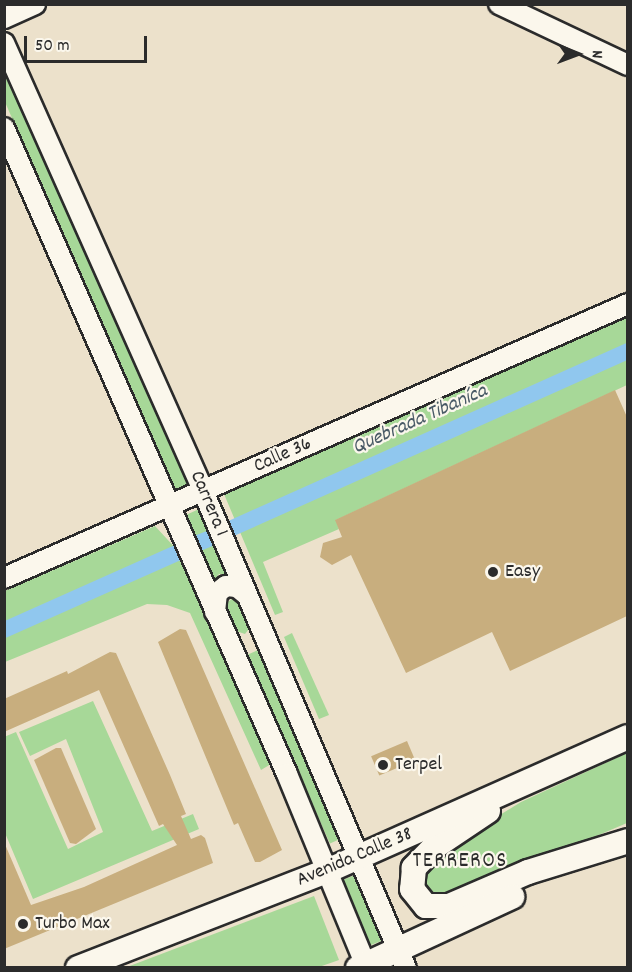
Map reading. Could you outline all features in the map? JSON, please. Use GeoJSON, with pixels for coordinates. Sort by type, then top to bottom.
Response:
{"type":"FeatureCollection","features":[{"type":"Feature","properties":{"kind":"main road","name":"Avenida Calle 38"},"geometry":{"type":"LineString","coordinates":[[78,968],[327,871],[627,737]]}},
{"type":"Feature","properties":{"kind":"main road"},"geometry":{"type":"LineString","coordinates":[[540,776],[418,862],[411,879],[419,901],[434,908],[449,906],[528,872],[627,842]]}},
{"type":"Feature","properties":{"kind":"main road"},"geometry":{"type":"LineString","coordinates":[[364,967],[402,960],[627,842]]}},
{"type":"Feature","properties":{"kind":"street"},"geometry":{"type":"LineString","coordinates":[[4,18],[35,4]]}},
{"type":"Feature","properties":{"kind":"street"},"geometry":{"type":"LineString","coordinates":[[499,4],[627,65]]}},
{"type":"Feature","properties":{"kind":"street","name":"Carrera 1"},"geometry":{"type":"LineString","coordinates":[[4,43],[203,491],[402,960]]}},
{"type":"Feature","properties":{"kind":"street","name":"Carrera 1"},"geometry":{"type":"LineString","coordinates":[[4,128],[327,871],[364,967]]}},
{"type":"Feature","properties":{"kind":"street","name":"Calle 36"},"geometry":{"type":"LineString","coordinates":[[4,578],[627,304]]}},
{"type":"Feature","properties":{"kind":"street"},"geometry":{"type":"LineString","coordinates":[[215,612],[217,593],[226,586],[237,587],[247,595]]}},
{"type":"Feature","properties":{"kind":"street"},"geometry":{"type":"LineString","coordinates":[[225,634],[245,647],[254,644],[263,633]]}},
{"type":"Feature","properties":{"kind":"green space"},"geometry":{"type":"Polygon","coordinates":[[[4,65],[190,484],[174,492],[5,102],[4,65]]]}},
{"type":"Feature","properties":{"kind":"green space"},"geometry":{"type":"Polygon","coordinates":[[[627,317],[627,385],[336,520],[339,529],[263,562],[283,612],[275,615],[224,494],[627,317]]]}},
{"type":"Feature","properties":{"kind":"green space"},"geometry":{"type":"Polygon","coordinates":[[[199,509],[229,574],[219,574],[213,582],[186,515],[199,509]]]}},
{"type":"Feature","properties":{"kind":"green space"},"geometry":{"type":"Polygon","coordinates":[[[155,526],[179,552],[271,764],[261,770],[190,613],[167,605],[147,604],[5,662],[5,591],[155,526]]]}},
{"type":"Feature","properties":{"kind":"green space"},"geometry":{"type":"Polygon","coordinates":[[[236,596],[241,599],[252,625],[245,634],[236,631],[225,604],[236,596]]]}},
{"type":"Feature","properties":{"kind":"green space"},"geometry":{"type":"Polygon","coordinates":[[[292,633],[329,715],[319,719],[284,637],[292,633]]]}},
{"type":"Feature","properties":{"kind":"green space"},"geometry":{"type":"Polygon","coordinates":[[[258,650],[342,838],[330,843],[246,655],[258,650]]]}},
{"type":"Feature","properties":{"kind":"green space"},"geometry":{"type":"Polygon","coordinates":[[[93,701],[152,831],[193,814],[199,829],[33,899],[5,833],[4,737],[16,732],[68,849],[103,832],[66,739],[30,756],[19,732],[93,701]]]}},
{"type":"Feature","properties":{"kind":"green space"},"geometry":{"type":"Polygon","coordinates":[[[627,753],[627,823],[469,890],[434,897],[424,892],[426,863],[441,851],[521,802],[627,753]]]}},
{"type":"Feature","properties":{"kind":"green space"},"geometry":{"type":"Polygon","coordinates":[[[355,875],[382,941],[367,947],[340,881],[355,875]]]}},
{"type":"Feature","properties":{"kind":"green space"},"geometry":{"type":"Polygon","coordinates":[[[314,896],[339,960],[319,967],[127,967],[314,896]]]}},
{"type":"Feature","properties":{"kind":"building","name":"Easy"},"geometry":{"type":"Polygon","coordinates":[[[615,390],[627,417],[627,616],[510,671],[492,632],[406,673],[351,555],[332,565],[320,557],[323,543],[342,537],[335,520],[615,390]]]}},
{"type":"Feature","properties":{"kind":"building"},"geometry":{"type":"Polygon","coordinates":[[[180,629],[186,630],[282,850],[260,862],[255,862],[238,823],[234,825],[158,642],[180,629]]]}},
{"type":"Feature","properties":{"kind":"building"},"geometry":{"type":"Polygon","coordinates":[[[110,652],[116,653],[170,775],[186,814],[181,816],[191,839],[201,835],[205,838],[213,863],[4,949],[4,842],[31,905],[84,887],[177,845],[163,824],[159,826],[99,690],[4,732],[4,699],[67,671],[68,674],[110,652]]]}},
{"type":"Feature","properties":{"kind":"building"},"geometry":{"type":"Polygon","coordinates":[[[407,741],[415,760],[379,776],[371,756],[407,741]]]}},
{"type":"Feature","properties":{"kind":"building"},"geometry":{"type":"Polygon","coordinates":[[[56,748],[61,748],[96,829],[76,844],[70,843],[34,760],[56,748]]]}},
{"type":"Feature","properties":{"kind":"waterway","name":"Quebrada Tibaníca"},"geometry":{"type":"LineString","coordinates":[[230,529],[628,351]]}},
{"type":"Feature","properties":{"kind":"waterway","name":"Quebrada Tibaníca"},"geometry":{"type":"LineString","coordinates":[[196,544],[213,537]]}},
{"type":"Feature","properties":{"kind":"waterway","name":"Quebrada Tibaníca"},"geometry":{"type":"LineString","coordinates":[[4,630],[179,552]]}},
{"type":"Feature","properties":{"kind":"place","name":"Easy"},"geometry":{"type":"Point","coordinates":[493,572]}},
{"type":"Feature","properties":{"kind":"place","name":"Terpel"},"geometry":{"type":"Point","coordinates":[383,765]}},
{"type":"Feature","properties":{"kind":"place","name":"Turbo Max"},"geometry":{"type":"Point","coordinates":[23,924]}},
{"type":"Feature","properties":{"kind":"district","name":"TERREROS"},"geometry":{"type":"Point","coordinates":[460,862]}}]}
